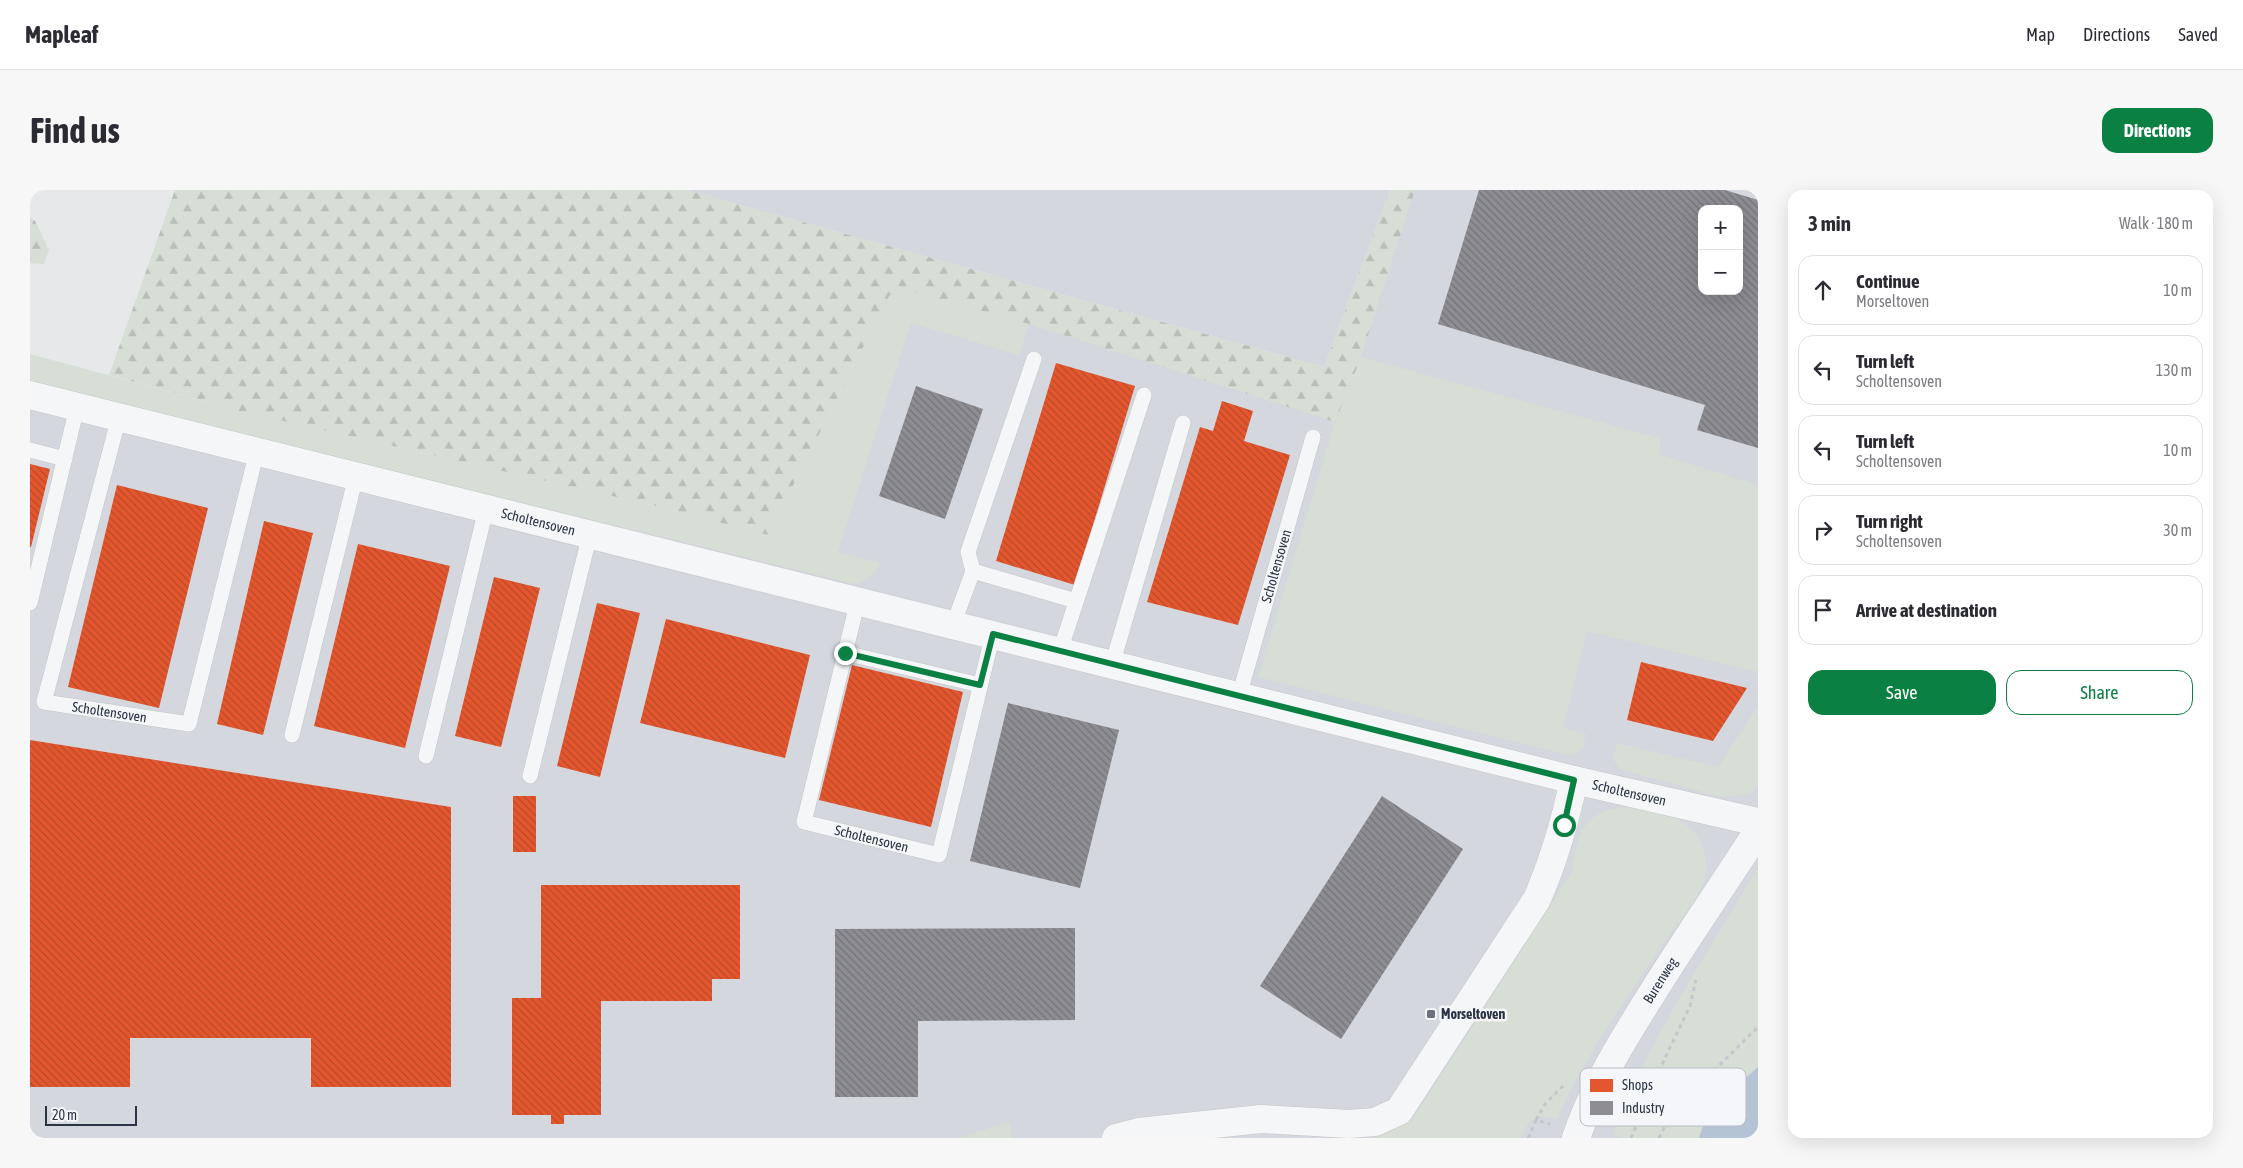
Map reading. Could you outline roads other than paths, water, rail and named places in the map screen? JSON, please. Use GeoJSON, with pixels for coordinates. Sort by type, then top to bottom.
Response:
{"type":"FeatureCollection","features":[{"type":"Feature","properties":{"kind":"street","name":"Scholtensoven"},"geometry":{"type":"LineString","coordinates":[[30,395],[1574,780],[1758,822]]}},
{"type":"Feature","properties":{"kind":"street"},"geometry":{"type":"LineString","coordinates":[[1116,1138],[1139,1132],[1261,1119],[1349,1124],[1375,1122],[1399,1111],[1537,900],[1552,866],[1574,780]]}},
{"type":"Feature","properties":{"kind":"street","name":"Burenweg"},"geometry":{"type":"LineString","coordinates":[[1606,1068],[1689,936],[1758,831]]}},
{"type":"Feature","properties":{"kind":"street","name":"Burenweg"},"geometry":{"type":"LineString","coordinates":[[1576,1138],[1581,1126]]}},
{"type":"Feature","properties":{"kind":"lane"},"geometry":{"type":"LineString","coordinates":[[953,625],[973,571],[968,552],[1034,359]]}},
{"type":"Feature","properties":{"kind":"lane"},"geometry":{"type":"LineString","coordinates":[[1060,651],[1144,395]]}},
{"type":"Feature","properties":{"kind":"lane"},"geometry":{"type":"LineString","coordinates":[[30,604],[77,407]]}},
{"type":"Feature","properties":{"kind":"lane","name":"Scholtensoven"},"geometry":{"type":"LineString","coordinates":[[118,417],[44,702],[189,724],[257,451]]}},
{"type":"Feature","properties":{"kind":"lane"},"geometry":{"type":"LineString","coordinates":[[1112,664],[1183,423]]}},
{"type":"Feature","properties":{"kind":"lane","name":"Scholtensoven"},"geometry":{"type":"LineString","coordinates":[[1239,696],[1313,438]]}},
{"type":"Feature","properties":{"kind":"lane"},"geometry":{"type":"LineString","coordinates":[[30,450],[65,459]]}},
{"type":"Feature","properties":{"kind":"lane"},"geometry":{"type":"LineString","coordinates":[[292,735],[356,476]]}},
{"type":"Feature","properties":{"kind":"lane","name":"Scholtensoven"},"geometry":{"type":"LineString","coordinates":[[426,756],[486,508]]}},
{"type":"Feature","properties":{"kind":"lane","name":"Scholtensoven"},"geometry":{"type":"LineString","coordinates":[[530,776],[590,534]]}},
{"type":"Feature","properties":{"kind":"lane"},"geometry":{"type":"LineString","coordinates":[[973,571],[1076,601]]}},
{"type":"Feature","properties":{"kind":"lane","name":"Scholtensoven"},"geometry":{"type":"LineString","coordinates":[[858,600],[804,822],[939,855],[993,634]]}},
{"type":"Feature","properties":{"kind":"lane"},"geometry":{"type":"LineString","coordinates":[[845,653],[980,685]]}},
{"type":"Feature","properties":{"kind":"water"},"geometry":{"type":"Polygon","coordinates":[[[1758,1067],[1758,1138],[1699,1138],[1703,1126],[1746,1126],[1746,1078],[1758,1067]]]}},
{"type":"Feature","properties":{"kind":"place","name":"Morseltoven"},"geometry":{"type":"Point","coordinates":[1431,1014]}}]}
